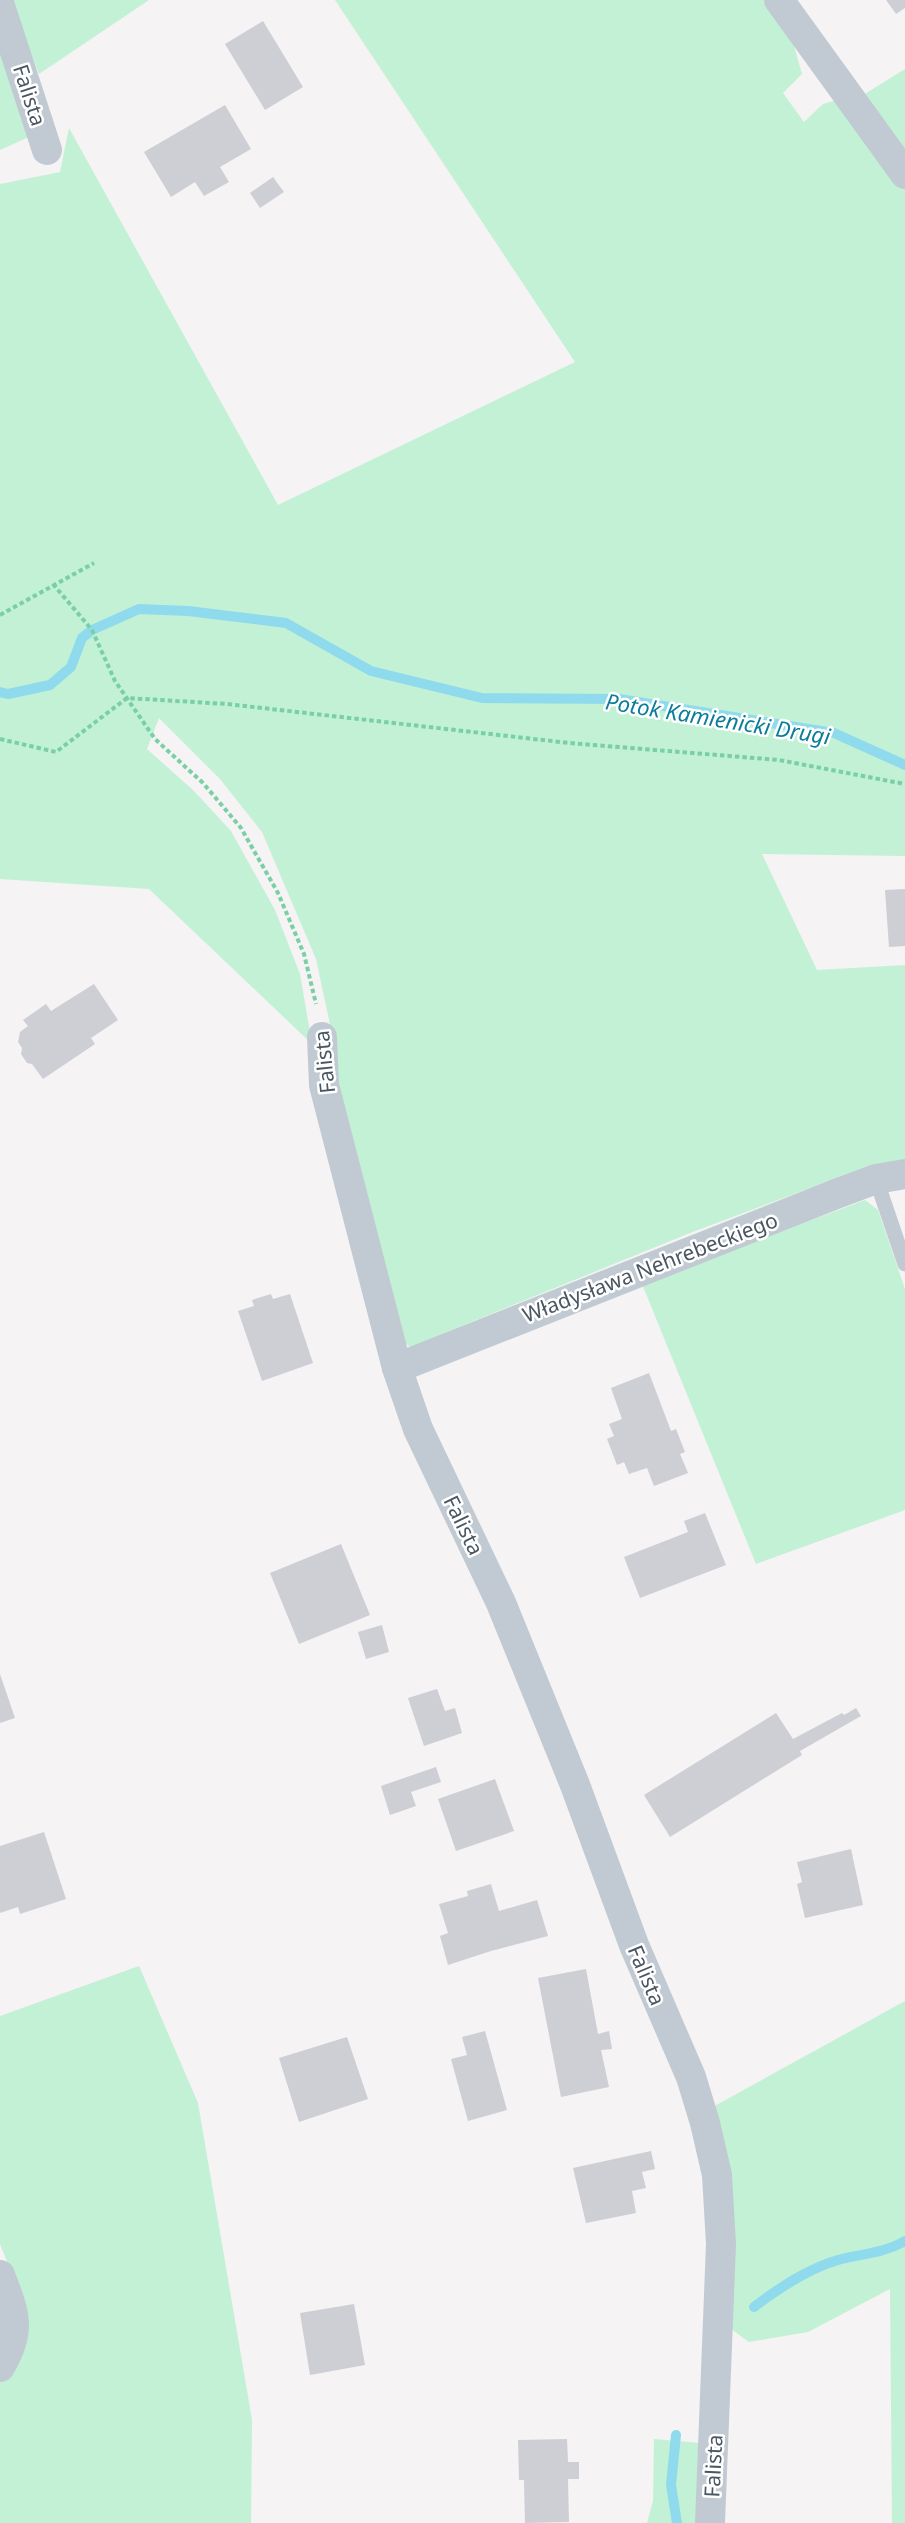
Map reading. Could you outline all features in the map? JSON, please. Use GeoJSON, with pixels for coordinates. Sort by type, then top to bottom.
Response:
{"type":"FeatureCollection","features":[{"type":"Feature","properties":{"kind":"street"},"geometry":{"type":"LineString","coordinates":[[779,0],[905,174]]}},
{"type":"Feature","properties":{"kind":"street","name":"Falista"},"geometry":{"type":"LineString","coordinates":[[0,6],[47,150]]}},
{"type":"Feature","properties":{"kind":"street","name":"Falista"},"geometry":{"type":"LineString","coordinates":[[322,1037],[324,1085],[397,1368],[418,1429],[501,1603],[519,1646],[576,1785],[634,1945],[691,2077],[705,2123],[717,2175],[721,2244],[710,2523]]}},
{"type":"Feature","properties":{"kind":"street","name":"Władysława Nehrebeckiego"},"geometry":{"type":"LineString","coordinates":[[397,1368],[876,1179],[905,1174]]}},
{"type":"Feature","properties":{"kind":"street"},"geometry":{"type":"LineString","coordinates":[[0,2275],[11,2304],[15,2330],[9,2352],[0,2367]]}},
{"type":"Feature","properties":{"kind":"lane"},"geometry":{"type":"LineString","coordinates":[[876,1179],[905,1264]]}},
{"type":"Feature","properties":{"kind":"path"},"geometry":{"type":"LineString","coordinates":[[0,615],[4,615],[53,584],[94,563]]}},
{"type":"Feature","properties":{"kind":"path","name":"Falista"},"geometry":{"type":"LineString","coordinates":[[53,584],[92,630],[116,681],[155,739],[203,783],[241,828],[278,893],[304,954],[322,1026],[322,1037]]}},
{"type":"Feature","properties":{"kind":"path"},"geometry":{"type":"LineString","coordinates":[[0,739],[56,752],[127,698],[227,704],[557,741],[779,760],[905,784]]}},
{"type":"Feature","properties":{"kind":"green space"},"geometry":{"type":"Polygon","coordinates":[[[10,0],[149,0],[39,74],[10,0]]]}},
{"type":"Feature","properties":{"kind":"green space"},"geometry":{"type":"Polygon","coordinates":[[[335,0],[767,0],[790,32],[802,74],[783,93],[804,122],[823,104],[841,99],[905,187],[905,856],[762,854],[817,970],[905,965],[905,1159],[869,1166],[690,1233],[410,1347],[401,1339],[333,1074],[331,1029],[316,959],[262,832],[220,779],[159,718],[147,749],[194,791],[231,831],[275,910],[300,974],[312,1044],[149,889],[0,879],[0,184],[60,172],[69,128],[278,505],[575,362],[335,0]]]}},
{"type":"Feature","properties":{"kind":"green space"},"geometry":{"type":"Polygon","coordinates":[[[0,30],[31,136],[0,150],[0,30]]]}},
{"type":"Feature","properties":{"kind":"green space"},"geometry":{"type":"Polygon","coordinates":[[[905,69],[905,160],[860,97],[905,69]]]}},
{"type":"Feature","properties":{"kind":"green space"},"geometry":{"type":"Polygon","coordinates":[[[865,1200],[878,1210],[905,1289],[905,1510],[756,1564],[642,1284],[865,1200]]]}},
{"type":"Feature","properties":{"kind":"green space"},"geometry":{"type":"Polygon","coordinates":[[[139,1966],[198,2103],[252,2420],[251,2523],[0,2523],[0,2380],[20,2294],[0,2244],[0,2016],[139,1966]]]}},
{"type":"Feature","properties":{"kind":"green space"},"geometry":{"type":"Polygon","coordinates":[[[905,2001],[905,2523],[892,2523],[890,2289],[808,2332],[749,2342],[727,2326],[711,2108],[905,2001]]]}},
{"type":"Feature","properties":{"kind":"green space"},"geometry":{"type":"Polygon","coordinates":[[[654,2439],[700,2443],[698,2523],[647,2523],[653,2501],[654,2439]]]}},
{"type":"Feature","properties":{"kind":"building"},"geometry":{"type":"Polygon","coordinates":[[[886,0],[905,0],[905,8],[896,14],[886,0]]]}},
{"type":"Feature","properties":{"kind":"building"},"geometry":{"type":"Polygon","coordinates":[[[263,21],[303,87],[265,110],[225,44],[263,21]]]}},
{"type":"Feature","properties":{"kind":"building"},"geometry":{"type":"Polygon","coordinates":[[[225,105],[251,149],[220,167],[229,182],[204,196],[195,182],[171,197],[144,152],[225,105]]]}},
{"type":"Feature","properties":{"kind":"building"},"geometry":{"type":"Polygon","coordinates":[[[273,177],[284,192],[260,208],[250,193],[273,177]]]}},
{"type":"Feature","properties":{"kind":"building"},"geometry":{"type":"Polygon","coordinates":[[[905,889],[905,946],[889,947],[885,890],[905,889]]]}},
{"type":"Feature","properties":{"kind":"building"},"geometry":{"type":"Polygon","coordinates":[[[94,984],[118,1020],[91,1038],[95,1044],[43,1079],[21,1054],[22,1048],[18,1042],[20,1032],[28,1026],[23,1020],[46,1004],[51,1011],[94,984]]]}},
{"type":"Feature","properties":{"kind":"building"},"geometry":{"type":"Polygon","coordinates":[[[271,1294],[273,1299],[290,1294],[313,1363],[262,1381],[238,1311],[254,1306],[252,1300],[271,1294]]]}},
{"type":"Feature","properties":{"kind":"building"},"geometry":{"type":"Polygon","coordinates":[[[649,1373],[671,1431],[676,1429],[685,1452],[680,1454],[688,1473],[654,1486],[647,1468],[629,1474],[624,1462],[617,1465],[607,1439],[614,1436],[609,1424],[622,1419],[611,1388],[649,1373]]]}},
{"type":"Feature","properties":{"kind":"building"},"geometry":{"type":"Polygon","coordinates":[[[705,1513],[726,1565],[640,1598],[624,1557],[688,1532],[684,1521],[705,1513]]]}},
{"type":"Feature","properties":{"kind":"building"},"geometry":{"type":"Polygon","coordinates":[[[341,1544],[370,1615],[299,1644],[270,1573],[341,1544]]]}},
{"type":"Feature","properties":{"kind":"building"},"geometry":{"type":"Polygon","coordinates":[[[382,1625],[389,1652],[366,1659],[358,1632],[382,1625]]]}},
{"type":"Feature","properties":{"kind":"building"},"geometry":{"type":"Polygon","coordinates":[[[0,1674],[15,1718],[0,1723],[0,1674]]]}},
{"type":"Feature","properties":{"kind":"building"},"geometry":{"type":"Polygon","coordinates":[[[437,1689],[445,1711],[455,1708],[462,1733],[424,1746],[408,1698],[437,1689]]]}},
{"type":"Feature","properties":{"kind":"building"},"geometry":{"type":"Polygon","coordinates":[[[856,1708],[861,1716],[800,1751],[802,1755],[670,1837],[644,1795],[776,1713],[793,1739],[856,1708]]]}},
{"type":"Feature","properties":{"kind":"building"},"geometry":{"type":"Polygon","coordinates":[[[436,1767],[441,1782],[411,1792],[416,1806],[390,1815],[381,1786],[436,1767]]]}},
{"type":"Feature","properties":{"kind":"building"},"geometry":{"type":"Polygon","coordinates":[[[495,1779],[514,1831],[456,1851],[438,1799],[495,1779]]]}},
{"type":"Feature","properties":{"kind":"building"},"geometry":{"type":"Polygon","coordinates":[[[44,1832],[66,1899],[20,1914],[18,1907],[0,1913],[0,1846],[44,1832]]]}},
{"type":"Feature","properties":{"kind":"building"},"geometry":{"type":"Polygon","coordinates":[[[851,1849],[863,1905],[805,1918],[797,1884],[802,1882],[797,1862],[851,1849]]]}},
{"type":"Feature","properties":{"kind":"building"},"geometry":{"type":"Polygon","coordinates":[[[491,1884],[499,1911],[537,1900],[548,1936],[448,1965],[440,1936],[448,1933],[439,1904],[468,1896],[467,1891],[491,1884]]]}},
{"type":"Feature","properties":{"kind":"building"},"geometry":{"type":"Polygon","coordinates":[[[586,1969],[598,2034],[609,2031],[612,2049],[601,2050],[609,2087],[561,2097],[538,1978],[586,1969]]]}},
{"type":"Feature","properties":{"kind":"building"},"geometry":{"type":"Polygon","coordinates":[[[485,2031],[507,2110],[468,2121],[451,2059],[467,2055],[462,2037],[485,2031]]]}},
{"type":"Feature","properties":{"kind":"building"},"geometry":{"type":"Polygon","coordinates":[[[347,2037],[368,2099],[299,2122],[279,2058],[347,2037]]]}},
{"type":"Feature","properties":{"kind":"building"},"geometry":{"type":"Polygon","coordinates":[[[651,2151],[655,2169],[642,2172],[646,2188],[632,2191],[636,2213],[586,2223],[573,2168],[651,2151]]]}},
{"type":"Feature","properties":{"kind":"building"},"geometry":{"type":"Polygon","coordinates":[[[354,2304],[365,2365],[310,2375],[300,2313],[354,2304]]]}},
{"type":"Feature","properties":{"kind":"building"},"geometry":{"type":"Polygon","coordinates":[[[567,2439],[568,2462],[579,2462],[579,2479],[568,2479],[569,2522],[525,2523],[524,2480],[519,2480],[518,2440],[567,2439]]]}},
{"type":"Feature","properties":{"kind":"waterway","name":"Potok Kamienicki Drugi"},"geometry":{"type":"LineString","coordinates":[[0,692],[8,694],[50,685],[71,667],[82,638],[92,630],[139,609],[188,611],[286,623],[371,671],[482,698],[619,699],[834,733],[905,765]]}},
{"type":"Feature","properties":{"kind":"waterway"},"geometry":{"type":"LineString","coordinates":[[754,2307],[783,2286],[815,2268],[889,2248],[905,2241]]}},
{"type":"Feature","properties":{"kind":"waterway"},"geometry":{"type":"LineString","coordinates":[[676,2435],[671,2485],[677,2523]]}}]}
